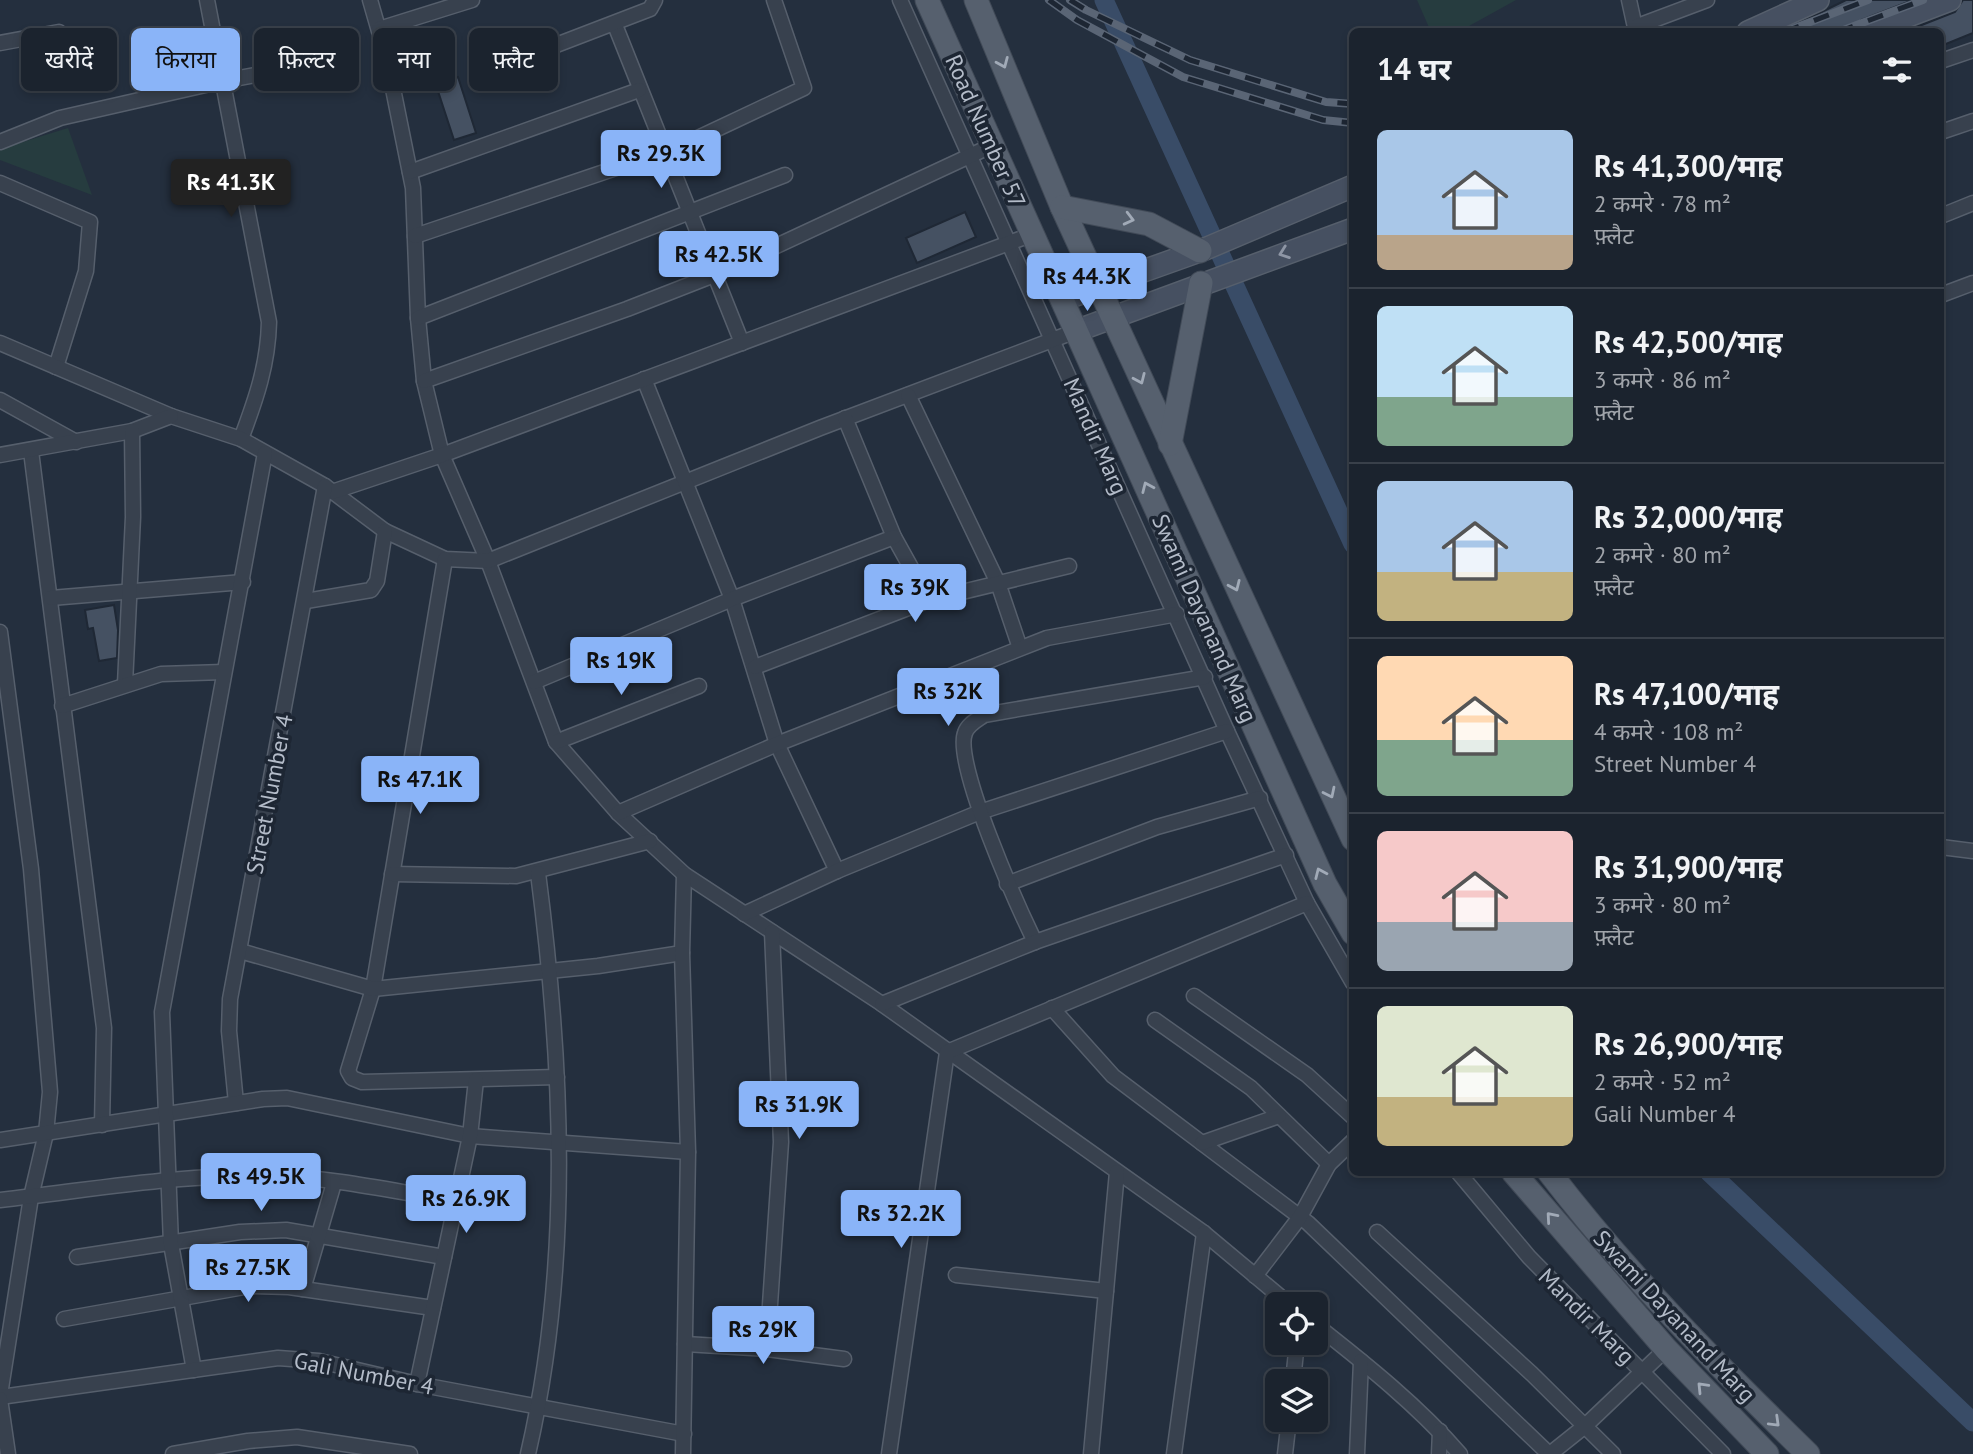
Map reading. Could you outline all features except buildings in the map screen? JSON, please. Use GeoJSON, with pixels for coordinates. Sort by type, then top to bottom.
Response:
{"type":"FeatureCollection","features":[{"type":"Feature","properties":{"kind":"main road","name":"Road Number 57"},"geometry":{"type":"LineString","coordinates":[[927,0],[1062,300]]}},
{"type":"Feature","properties":{"kind":"main road","name":"Road Number 57"},"geometry":{"type":"LineString","coordinates":[[976,0],[1062,207],[1098,286]]}},
{"type":"Feature","properties":{"kind":"main road"},"geometry":{"type":"LineString","coordinates":[[1757,28],[1818,0]]}},
{"type":"Feature","properties":{"kind":"main road"},"geometry":{"type":"LineString","coordinates":[[1876,28],[1950,0]]}},
{"type":"Feature","properties":{"kind":"main road"},"geometry":{"type":"LineString","coordinates":[[1062,300],[1202,250],[1349,188]]}},
{"type":"Feature","properties":{"kind":"main road"},"geometry":{"type":"LineString","coordinates":[[1062,207],[1149,224],[1202,250]]}},
{"type":"Feature","properties":{"kind":"main road"},"geometry":{"type":"LineString","coordinates":[[1076,331],[1349,231]]}},
{"type":"Feature","properties":{"kind":"main road"},"geometry":{"type":"LineString","coordinates":[[1170,444],[1201,283]]}},
{"type":"Feature","properties":{"kind":"main road","name":"Swami Dayanand Marg"},"geometry":{"type":"LineString","coordinates":[[1098,286],[1349,830]]}},
{"type":"Feature","properties":{"kind":"main road","name":"Swami Dayanand Marg"},"geometry":{"type":"LineString","coordinates":[[1062,300],[1325,884],[1349,926]]}},
{"type":"Feature","properties":{"kind":"main road","name":"Swami Dayanand Marg"},"geometry":{"type":"LineString","coordinates":[[1516,1176],[1667,1349],[1767,1454]]}},
{"type":"Feature","properties":{"kind":"main road","name":"Swami Dayanand Marg"},"geometry":{"type":"LineString","coordinates":[[1552,1176],[1597,1234],[1697,1345],[1808,1454]]}},
{"type":"Feature","properties":{"kind":"street"},"geometry":{"type":"LineString","coordinates":[[207,0],[213,28]]}},
{"type":"Feature","properties":{"kind":"street"},"geometry":{"type":"LineString","coordinates":[[370,0],[379,28]]}},
{"type":"Feature","properties":{"kind":"street"},"geometry":{"type":"LineString","coordinates":[[382,28],[472,0]]}},
{"type":"Feature","properties":{"kind":"street"},"geometry":{"type":"LineString","coordinates":[[558,44],[650,9],[655,0]]}},
{"type":"Feature","properties":{"kind":"street"},"geometry":{"type":"LineString","coordinates":[[415,236],[664,152],[804,88],[775,0]]}},
{"type":"Feature","properties":{"kind":"street","name":"Mandir Marg"},"geometry":{"type":"LineString","coordinates":[[900,0],[1177,614],[1227,731],[1307,903],[1349,976]]}},
{"type":"Feature","properties":{"kind":"street"},"geometry":{"type":"LineString","coordinates":[[1629,0],[1636,28]]}},
{"type":"Feature","properties":{"kind":"street"},"geometry":{"type":"LineString","coordinates":[[1638,28],[1707,0]]}},
{"type":"Feature","properties":{"kind":"street"},"geometry":{"type":"LineString","coordinates":[[615,24],[742,343]]}},
{"type":"Feature","properties":{"kind":"street"},"geometry":{"type":"LineString","coordinates":[[0,43],[21,39]]}},
{"type":"Feature","properties":{"kind":"street"},"geometry":{"type":"LineString","coordinates":[[1944,60],[1973,50]]}},
{"type":"Feature","properties":{"kind":"street"},"geometry":{"type":"LineString","coordinates":[[410,172],[639,89]]}},
{"type":"Feature","properties":{"kind":"street"},"geometry":{"type":"LineString","coordinates":[[0,142],[60,118],[179,91]]}},
{"type":"Feature","properties":{"kind":"street"},"geometry":{"type":"LineString","coordinates":[[225,91],[269,322],[268,352],[261,388],[241,439]]}},
{"type":"Feature","properties":{"kind":"street"},"geometry":{"type":"LineString","coordinates":[[392,91],[410,172],[424,381],[442,455],[488,561],[556,742],[618,813],[684,874],[882,1004],[1204,1233],[1274,1292]]}},
{"type":"Feature","properties":{"kind":"street"},"geometry":{"type":"LineString","coordinates":[[1944,131],[1973,121]]}},
{"type":"Feature","properties":{"kind":"street"},"geometry":{"type":"LineString","coordinates":[[424,381],[627,309],[713,275],[991,146]]}},
{"type":"Feature","properties":{"kind":"street"},"geometry":{"type":"LineString","coordinates":[[418,318],[785,175]]}},
{"type":"Feature","properties":{"kind":"street"},"geometry":{"type":"LineString","coordinates":[[0,183],[90,222],[86,271],[56,366]]}},
{"type":"Feature","properties":{"kind":"street"},"geometry":{"type":"LineString","coordinates":[[1944,215],[1973,203]]}},
{"type":"Feature","properties":{"kind":"street"},"geometry":{"type":"LineString","coordinates":[[328,489],[442,455],[1033,234]]}},
{"type":"Feature","properties":{"kind":"street"},"geometry":{"type":"LineString","coordinates":[[1944,294],[1973,283]]}},
{"type":"Feature","properties":{"kind":"street"},"geometry":{"type":"LineString","coordinates":[[0,343],[171,416],[241,439],[328,489],[385,531],[445,559],[488,561],[845,418],[1076,331]]}},
{"type":"Feature","properties":{"kind":"street"},"geometry":{"type":"LineString","coordinates":[[645,379],[732,599],[777,744],[837,871]]}},
{"type":"Feature","properties":{"kind":"street"},"geometry":{"type":"LineString","coordinates":[[908,395],[998,583],[1020,648]]}},
{"type":"Feature","properties":{"kind":"street"},"geometry":{"type":"LineString","coordinates":[[0,400],[76,442]]}},
{"type":"Feature","properties":{"kind":"street"},"geometry":{"type":"LineString","coordinates":[[0,455],[132,431],[171,416]]}},
{"type":"Feature","properties":{"kind":"street"},"geometry":{"type":"LineString","coordinates":[[845,418],[894,537],[929,600]]}},
{"type":"Feature","properties":{"kind":"street"},"geometry":{"type":"LineString","coordinates":[[125,684],[133,517],[132,431]]}},
{"type":"Feature","properties":{"kind":"street"},"geometry":{"type":"LineString","coordinates":[[31,451],[104,1028],[102,1125]]}},
{"type":"Feature","properties":{"kind":"street"},"geometry":{"type":"LineString","coordinates":[[194,1370],[171,1244],[162,1012],[265,453]]}},
{"type":"Feature","properties":{"kind":"street","name":"Street Number 4"},"geometry":{"type":"LineString","coordinates":[[236,1103],[229,1031],[230,999],[328,489]]}},
{"type":"Feature","properties":{"kind":"street"},"geometry":{"type":"LineString","coordinates":[[306,601],[371,590],[377,580],[385,531]]}},
{"type":"Feature","properties":{"kind":"street"},"geometry":{"type":"LineString","coordinates":[[534,682],[732,599],[894,537]]}},
{"type":"Feature","properties":{"kind":"street"},"geometry":{"type":"LineString","coordinates":[[445,559],[373,989],[348,1066],[352,1078],[362,1082],[556,1077]]}},
{"type":"Feature","properties":{"kind":"street"},"geometry":{"type":"LineString","coordinates":[[755,667],[929,600],[1069,566]]}},
{"type":"Feature","properties":{"kind":"street"},"geometry":{"type":"LineString","coordinates":[[51,598],[243,582]]}},
{"type":"Feature","properties":{"kind":"street"},"geometry":{"type":"LineString","coordinates":[[618,813],[777,744],[1020,648],[1085,629],[1177,614]]}},
{"type":"Feature","properties":{"kind":"street"},"geometry":{"type":"LineString","coordinates":[[0,632],[28,842],[50,1092],[46,1133],[31,1197],[0,1397],[8,1454]]}},
{"type":"Feature","properties":{"kind":"street"},"geometry":{"type":"LineString","coordinates":[[62,706],[160,674],[224,672]]}},
{"type":"Feature","properties":{"kind":"street"},"geometry":{"type":"LineString","coordinates":[[1035,942],[1007,884],[981,812],[964,748],[964,734],[972,723],[984,715],[1205,677]]}},
{"type":"Feature","properties":{"kind":"street"},"geometry":{"type":"LineString","coordinates":[[556,742],[699,685]]}},
{"type":"Feature","properties":{"kind":"street"},"geometry":{"type":"LineString","coordinates":[[744,914],[837,871],[981,812],[1227,731]]}},
{"type":"Feature","properties":{"kind":"street"},"geometry":{"type":"LineString","coordinates":[[1007,884],[1157,827],[1260,798]]}},
{"type":"Feature","properties":{"kind":"street"},"geometry":{"type":"LineString","coordinates":[[392,874],[496,877],[538,873],[650,841]]}},
{"type":"Feature","properties":{"kind":"street"},"geometry":{"type":"LineString","coordinates":[[1944,847],[1973,851]]}},
{"type":"Feature","properties":{"kind":"street"},"geometry":{"type":"LineString","coordinates":[[882,1004],[1035,942],[1286,855]]}},
{"type":"Feature","properties":{"kind":"street"},"geometry":{"type":"LineString","coordinates":[[528,1454],[539,1407],[559,1241],[560,1142],[551,971],[538,873]]}},
{"type":"Feature","properties":{"kind":"street"},"geometry":{"type":"LineString","coordinates":[[683,1454],[688,1152],[682,953],[684,874]]}},
{"type":"Feature","properties":{"kind":"street"},"geometry":{"type":"LineString","coordinates":[[947,1052],[1307,903]]}},
{"type":"Feature","properties":{"kind":"street"},"geometry":{"type":"LineString","coordinates":[[767,1349],[781,1142],[772,932]]}},
{"type":"Feature","properties":{"kind":"street"},"geometry":{"type":"LineString","coordinates":[[240,951],[373,989],[551,971],[682,953]]}},
{"type":"Feature","properties":{"kind":"street"},"geometry":{"type":"LineString","coordinates":[[1194,996],[1307,1075],[1349,1113]]}},
{"type":"Feature","properties":{"kind":"street"},"geometry":{"type":"LineString","coordinates":[[1052,1008],[1112,1076],[1300,1217],[1549,1454],[1585,1426],[1667,1349]]}},
{"type":"Feature","properties":{"kind":"street"},"geometry":{"type":"LineString","coordinates":[[1154,1020],[1251,1088],[1329,1164]]}},
{"type":"Feature","properties":{"kind":"street"},"geometry":{"type":"LineString","coordinates":[[889,1454],[947,1052]]}},
{"type":"Feature","properties":{"kind":"street"},"geometry":{"type":"LineString","coordinates":[[417,1384],[470,1136],[476,1080]]}},
{"type":"Feature","properties":{"kind":"street"},"geometry":{"type":"LineString","coordinates":[[0,1140],[236,1103],[287,1098],[470,1136],[688,1152]]}},
{"type":"Feature","properties":{"kind":"street"},"geometry":{"type":"LineString","coordinates":[[1202,1143],[1279,1116]]}},
{"type":"Feature","properties":{"kind":"street"},"geometry":{"type":"LineString","coordinates":[[1255,1276],[1300,1217],[1329,1164],[1349,1145]]}},
{"type":"Feature","properties":{"kind":"street"},"geometry":{"type":"LineString","coordinates":[[1091,1454],[1117,1172]]}},
{"type":"Feature","properties":{"kind":"street"},"geometry":{"type":"LineString","coordinates":[[0,1200],[169,1181],[273,1176],[456,1201]]}},
{"type":"Feature","properties":{"kind":"street","name":"Mandir Marg"},"geometry":{"type":"LineString","coordinates":[[1461,1176],[1529,1257],[1723,1454]]}},
{"type":"Feature","properties":{"kind":"street"},"geometry":{"type":"LineString","coordinates":[[303,1289],[334,1183]]}},
{"type":"Feature","properties":{"kind":"street"},"geometry":{"type":"LineString","coordinates":[[77,1257],[264,1230],[444,1257]]}},
{"type":"Feature","properties":{"kind":"street"},"geometry":{"type":"LineString","coordinates":[[1377,1232],[1613,1454]]}},
{"type":"Feature","properties":{"kind":"street"},"geometry":{"type":"LineString","coordinates":[[1174,1454],[1204,1233]]}},
{"type":"Feature","properties":{"kind":"street"},"geometry":{"type":"LineString","coordinates":[[956,1275],[1106,1290]]}},
{"type":"Feature","properties":{"kind":"street"},"geometry":{"type":"LineString","coordinates":[[64,1319],[250,1286],[303,1289],[433,1308]]}},
{"type":"Feature","properties":{"kind":"street"},"geometry":{"type":"LineString","coordinates":[[1328,1334],[1361,1360],[1440,1431],[1460,1454]]}},
{"type":"Feature","properties":{"kind":"street"},"geometry":{"type":"LineString","coordinates":[[685,1344],[767,1349],[844,1359]]}},
{"type":"Feature","properties":{"kind":"street","name":"Gali Number 4"},"geometry":{"type":"LineString","coordinates":[[0,1397],[278,1357],[319,1361],[417,1384],[684,1434]]}},
{"type":"Feature","properties":{"kind":"street"},"geometry":{"type":"LineString","coordinates":[[1357,1454],[1361,1360]]}},
{"type":"Feature","properties":{"kind":"street"},"geometry":{"type":"LineString","coordinates":[[1438,1454],[1440,1431]]}},
{"type":"Feature","properties":{"kind":"street"},"geometry":{"type":"LineString","coordinates":[[1285,1454],[1288,1432]]}},
{"type":"Feature","properties":{"kind":"street"},"geometry":{"type":"LineString","coordinates":[[173,1454],[248,1441],[297,1437],[410,1454]]}},
{"type":"Feature","properties":{"kind":"green space"},"geometry":{"type":"Polygon","coordinates":[[[1417,0],[1516,0],[1465,28],[1429,28],[1417,0]]]}},
{"type":"Feature","properties":{"kind":"green space"},"geometry":{"type":"Polygon","coordinates":[[[68,128],[92,195],[0,160],[0,149],[68,128]]]}},
{"type":"Feature","properties":{"kind":"waterway"},"geometry":{"type":"LineString","coordinates":[[1104,0],[1349,535]]}},
{"type":"Feature","properties":{"kind":"waterway"},"geometry":{"type":"LineString","coordinates":[[1713,1176],[1973,1422]]}},
{"type":"Feature","properties":{"kind":"railway"},"geometry":{"type":"LineString","coordinates":[[1049,0],[1077,20],[1183,77],[1323,120],[1349,123]]}},
{"type":"Feature","properties":{"kind":"railway"},"geometry":{"type":"LineString","coordinates":[[1070,0],[1190,60],[1326,102],[1349,104]]}},
{"type":"Feature","properties":{"kind":"railway"},"geometry":{"type":"LineString","coordinates":[[1794,28],[1868,0]]}},
{"type":"Feature","properties":{"kind":"railway"},"geometry":{"type":"LineString","coordinates":[[1849,28],[1923,0]]}}]}
